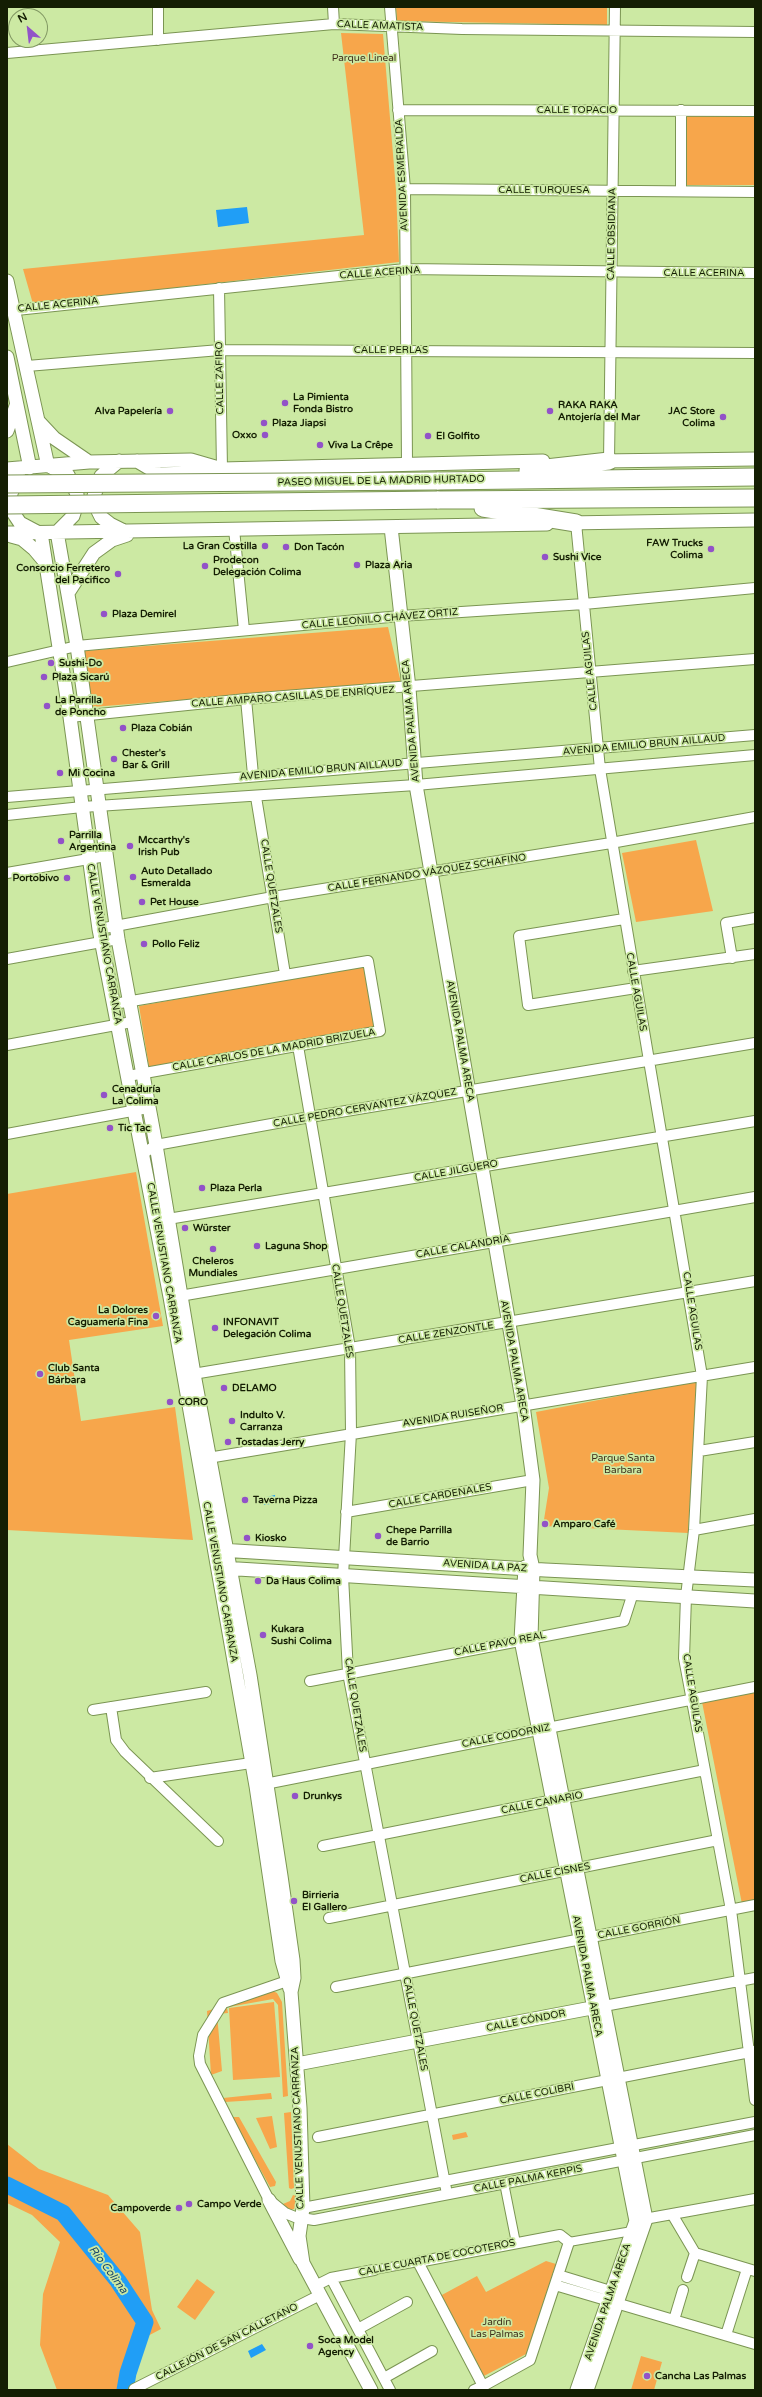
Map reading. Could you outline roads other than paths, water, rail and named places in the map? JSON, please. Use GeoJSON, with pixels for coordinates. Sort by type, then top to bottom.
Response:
{"type":"FeatureCollection","features":[{"type":"Feature","properties":{"kind":"highway"},"geometry":{"type":"LineString","coordinates":[[437,481],[609,461]]}},
{"type":"Feature","properties":{"kind":"highway","name":"PASEO MIGUEL DE LA MADRID HURTADO"},"geometry":{"type":"LineString","coordinates":[[7,484],[755,477]]}},
{"type":"Feature","properties":{"kind":"highway"},"geometry":{"type":"LineString","coordinates":[[726,498],[755,502]]}},
{"type":"Feature","properties":{"kind":"highway","name":"PASEO MIGUEL DE LA MADRID HURTADO"},"geometry":{"type":"LineString","coordinates":[[7,505],[755,498]]}},
{"type":"Feature","properties":{"kind":"highway"},"geometry":{"type":"LineString","coordinates":[[437,500],[576,523]]}},
{"type":"Feature","properties":{"kind":"street"},"geometry":{"type":"LineString","coordinates":[[158,7],[158,40]]}},
{"type":"Feature","properties":{"kind":"street"},"geometry":{"type":"LineString","coordinates":[[333,7],[334,24]]}},
{"type":"Feature","properties":{"kind":"street","name":"AVENIDA ESMERALDA"},"geometry":{"type":"LineString","coordinates":[[390,7],[405,190],[407,463]]}},
{"type":"Feature","properties":{"kind":"street","name":"CALLE OBSIDIANA"},"geometry":{"type":"LineString","coordinates":[[609,461],[615,7]]}},
{"type":"Feature","properties":{"kind":"street","name":"CALLE AMATISTA"},"geometry":{"type":"LineString","coordinates":[[7,53],[334,24],[391,25],[462,29],[755,32]]}},
{"type":"Feature","properties":{"kind":"street","name":"CALLE TOPACIO"},"geometry":{"type":"LineString","coordinates":[[398,110],[755,111]]}},
{"type":"Feature","properties":{"kind":"street"},"geometry":{"type":"LineString","coordinates":[[681,110],[681,191]]}},
{"type":"Feature","properties":{"kind":"street","name":"CALLE TURQUESA"},"geometry":{"type":"LineString","coordinates":[[405,190],[755,192]]}},
{"type":"Feature","properties":{"kind":"street","name":"CALLE ACERINA"},"geometry":{"type":"LineString","coordinates":[[10,310],[405,269],[611,273],[755,273]]}},
{"type":"Feature","properties":{"kind":"street"},"geometry":{"type":"LineString","coordinates":[[7,280],[10,310],[27,366],[48,466]]}},
{"type":"Feature","properties":{"kind":"street","name":"CALLE ZAFIRO"},"geometry":{"type":"LineString","coordinates":[[219,288],[222,469]]}},
{"type":"Feature","properties":{"kind":"street","name":"CALLE PERLAS"},"geometry":{"type":"LineString","coordinates":[[27,366],[220,350],[755,353]]}},
{"type":"Feature","properties":{"kind":"street"},"geometry":{"type":"LineString","coordinates":[[7,357],[30,468]]}},
{"type":"Feature","properties":{"kind":"street"},"geometry":{"type":"LineString","coordinates":[[7,431],[16,404]]}},
{"type":"Feature","properties":{"kind":"street"},"geometry":{"type":"LineString","coordinates":[[39,422],[54,438],[89,462]]}},
{"type":"Feature","properties":{"kind":"street"},"geometry":{"type":"LineString","coordinates":[[7,469],[89,462],[191,460],[222,469],[407,463],[755,459]]}},
{"type":"Feature","properties":{"kind":"street"},"geometry":{"type":"LineString","coordinates":[[119,461],[101,476],[94,496],[96,507],[101,517],[110,524],[126,531]]}},
{"type":"Feature","properties":{"kind":"street"},"geometry":{"type":"LineString","coordinates":[[48,466],[62,470],[68,475],[77,494],[77,502],[73,516],[57,532]]}},
{"type":"Feature","properties":{"kind":"street"},"geometry":{"type":"LineString","coordinates":[[30,468],[14,483],[10,504],[20,523],[29,530],[41,533]]}},
{"type":"Feature","properties":{"kind":"street"},"geometry":{"type":"LineString","coordinates":[[7,534],[755,520]]}},
{"type":"Feature","properties":{"kind":"street","name":"CALLE AGUILAS"},"geometry":{"type":"LineString","coordinates":[[576,523],[600,770],[611,843],[675,1210],[702,1376],[694,1530],[686,1596],[684,1658],[731,1910],[740,1981],[752,2052],[755,2100]]}},
{"type":"Feature","properties":{"kind":"street","name":"AVENIDA PALMA ARECA"},"geometry":{"type":"LineString","coordinates":[[391,527],[409,688],[416,785],[507,1323],[523,1405],[533,1480],[530,1555],[527,1586],[526,1639],[628,2153],[638,2224],[587,2390]]}},
{"type":"Feature","properties":{"kind":"street"},"geometry":{"type":"LineString","coordinates":[[234,529],[244,630]]}},
{"type":"Feature","properties":{"kind":"street"},"geometry":{"type":"LineString","coordinates":[[68,593],[94,553],[112,540],[139,531]]}},
{"type":"Feature","properties":{"kind":"street","name":"CALLE VENUSTIANO CARRANZA"},"geometry":{"type":"LineString","coordinates":[[57,532],[76,646],[117,932],[141,1073],[144,1153],[162,1220],[221,1550],[250,1758],[262,1784]]}},
{"type":"Feature","properties":{"kind":"street","name":"CALLE VENUSTIANO CARRANZA"},"geometry":{"type":"LineString","coordinates":[[41,533],[60,649],[101,935],[128,1076],[156,1145],[162,1220]]}},
{"type":"Feature","properties":{"kind":"street"},"geometry":{"type":"LineString","coordinates":[[7,534],[22,539],[34,548],[47,565]]}},
{"type":"Feature","properties":{"kind":"street","name":"CALLE LEONILO CHÁVEZ ORTIZ"},"geometry":{"type":"LineString","coordinates":[[7,662],[76,646],[400,616],[584,604],[755,588]]}},
{"type":"Feature","properties":{"kind":"street","name":"CALLE AMPARO CASILLAS DE ENRÍQUEZ"},"geometry":{"type":"LineString","coordinates":[[70,717],[246,699],[409,688],[755,659]]}},
{"type":"Feature","properties":{"kind":"street"},"geometry":{"type":"LineString","coordinates":[[246,699],[253,775]]}},
{"type":"Feature","properties":{"kind":"street","name":"AVENIDA EMILIO BRUN AILLAUD"},"geometry":{"type":"LineString","coordinates":[[7,797],[253,775],[598,750],[755,735]]}},
{"type":"Feature","properties":{"kind":"street","name":"AVENIDA EMILIO BRUN AILLAUD"},"geometry":{"type":"LineString","coordinates":[[7,815],[82,807],[256,797],[416,785],[600,770],[755,755]]}},
{"type":"Feature","properties":{"kind":"street","name":"CALLE QUETZALES"},"geometry":{"type":"LineString","coordinates":[[256,797],[285,974]]}},
{"type":"Feature","properties":{"kind":"street","name":"CALLE FERNANDO VÁZQUEZ SCHAFINO"},"geometry":{"type":"LineString","coordinates":[[7,959],[101,935],[273,897],[611,843],[755,817]]}},
{"type":"Feature","properties":{"kind":"street"},"geometry":{"type":"LineString","coordinates":[[7,873],[106,856]]}},
{"type":"Feature","properties":{"kind":"street"},"geometry":{"type":"LineString","coordinates":[[732,958],[726,923],[755,918]]}},
{"type":"Feature","properties":{"kind":"street"},"geometry":{"type":"LineString","coordinates":[[624,919],[519,936],[528,1005],[636,988]]}},
{"type":"Feature","properties":{"kind":"street"},"geometry":{"type":"LineString","coordinates":[[633,971],[755,954]]}},
{"type":"Feature","properties":{"kind":"street","name":"CALLE CARLOS DE LA MADRID BRIZUELA"},"geometry":{"type":"LineString","coordinates":[[114,1004],[285,974],[368,962],[380,1031],[128,1076]]}},
{"type":"Feature","properties":{"kind":"street"},"geometry":{"type":"LineString","coordinates":[[7,1045],[132,1022]]}},
{"type":"Feature","properties":{"kind":"street","name":"CALLE PEDRO CERVANTEZ VÁZQUEZ"},"geometry":{"type":"LineString","coordinates":[[144,1153],[156,1145],[310,1117],[755,1043]]}},
{"type":"Feature","properties":{"kind":"street","name":"CALLE QUETZALES"},"geometry":{"type":"LineString","coordinates":[[298,1046],[350,1348],[351,1433],[342,1576],[348,1673],[447,2194]]}},
{"type":"Feature","properties":{"kind":"street"},"geometry":{"type":"LineString","coordinates":[[7,1134],[142,1109]]}},
{"type":"Feature","properties":{"kind":"street","name":"CALLE JILGUERO"},"geometry":{"type":"LineString","coordinates":[[162,1220],[755,1121]]}},
{"type":"Feature","properties":{"kind":"street","name":"CALLE CALANDRIA"},"geometry":{"type":"LineString","coordinates":[[176,1296],[755,1196]]}},
{"type":"Feature","properties":{"kind":"street","name":"CALLE ZENZONTLE"},"geometry":{"type":"LineString","coordinates":[[189,1375],[755,1281]]}},
{"type":"Feature","properties":{"kind":"street","name":"AVENIDA RUISEÑOR"},"geometry":{"type":"LineString","coordinates":[[204,1459],[351,1433],[755,1367]]}},
{"type":"Feature","properties":{"kind":"street"},"geometry":{"type":"LineString","coordinates":[[699,1451],[755,1442]]}},
{"type":"Feature","properties":{"kind":"street","name":"CALLE CARDENALES"},"geometry":{"type":"LineString","coordinates":[[346,1512],[533,1480]]}},
{"type":"Feature","properties":{"kind":"street"},"geometry":{"type":"LineString","coordinates":[[694,1530],[755,1519]]}},
{"type":"Feature","properties":{"kind":"street","name":"AVENIDA LA PAZ"},"geometry":{"type":"LineString","coordinates":[[221,1550],[528,1568],[688,1575],[755,1580]]}},
{"type":"Feature","properties":{"kind":"street","name":"CALLE VENUSTIANO CARRANZA"},"geometry":{"type":"LineString","coordinates":[[224,1568],[263,1750],[262,1784],[283,1925],[290,1984],[297,2064],[302,2213],[299,2236],[303,2263],[371,2390]]}},
{"type":"Feature","properties":{"kind":"street","name":"AVENIDA LA PAZ"},"geometry":{"type":"LineString","coordinates":[[224,1568],[755,1601]]}},
{"type":"Feature","properties":{"kind":"street","name":"CALLE PAVO REAL"},"geometry":{"type":"LineString","coordinates":[[310,1681],[624,1621],[633,1594]]}},
{"type":"Feature","properties":{"kind":"street","name":"CALLE CODORNIZ"},"geometry":{"type":"LineString","coordinates":[[262,1784],[755,1687]]}},
{"type":"Feature","properties":{"kind":"street"},"geometry":{"type":"LineString","coordinates":[[93,1710],[206,1692]]}},
{"type":"Feature","properties":{"kind":"street"},"geometry":{"type":"LineString","coordinates":[[111,1707],[116,1740],[150,1778],[218,1841]]}},
{"type":"Feature","properties":{"kind":"street"},"geometry":{"type":"LineString","coordinates":[[150,1778],[250,1758],[263,1750]]}},
{"type":"Feature","properties":{"kind":"street","name":"CALLE CANARIO"},"geometry":{"type":"LineString","coordinates":[[323,1846],[705,1770]]}},
{"type":"Feature","properties":{"kind":"street","name":"CALLE CISNES"},"geometry":{"type":"LineString","coordinates":[[329,1918],[718,1840]]}},
{"type":"Feature","properties":{"kind":"street","name":"CALLE GORRIÓN"},"geometry":{"type":"LineString","coordinates":[[336,1987],[755,1905]]}},
{"type":"Feature","properties":{"kind":"street","name":"CALLE CÓNDOR"},"geometry":{"type":"LineString","coordinates":[[297,2064],[755,1978]]}},
{"type":"Feature","properties":{"kind":"street"},"geometry":{"type":"LineString","coordinates":[[290,1984],[223,2003],[203,2035],[199,2056],[200,2064],[269,2200],[303,2263]]}},
{"type":"Feature","properties":{"kind":"street","name":"CALLE COLIBRÍ"},"geometry":{"type":"LineString","coordinates":[[318,2137],[752,2052]]}},
{"type":"Feature","properties":{"kind":"street","name":"CALLE PALMA KERPIS"},"geometry":{"type":"LineString","coordinates":[[302,2213],[314,2220],[504,2183],[755,2122]]}},
{"type":"Feature","properties":{"kind":"street","name":"CALLE PALMA KERPIS"},"geometry":{"type":"LineString","coordinates":[[302,2213],[445,2181],[755,2135]]}},
{"type":"Feature","properties":{"kind":"street"},"geometry":{"type":"LineString","coordinates":[[504,2183],[516,2243]]}},
{"type":"Feature","properties":{"kind":"street"},"geometry":{"type":"LineString","coordinates":[[418,2262],[479,2388],[530,2360],[569,2242],[672,2214],[755,2199]]}},
{"type":"Feature","properties":{"kind":"street"},"geometry":{"type":"LineString","coordinates":[[269,2200],[285,2213],[302,2213]]}},
{"type":"Feature","properties":{"kind":"street"},"geometry":{"type":"LineString","coordinates":[[672,2214],[695,2253],[751,2270],[726,2336]]}},
{"type":"Feature","properties":{"kind":"street","name":"AVENIDA PALMA ARECA"},"geometry":{"type":"LineString","coordinates":[[577,2390],[615,2297],[638,2224]]}},
{"type":"Feature","properties":{"kind":"street","name":"CALLE CUARTA DE COCOTEROS"},"geometry":{"type":"LineString","coordinates":[[318,2290],[331,2278],[560,2235],[569,2242]]}},
{"type":"Feature","properties":{"kind":"street"},"geometry":{"type":"LineString","coordinates":[[687,2277],[695,2253]]}},
{"type":"Feature","properties":{"kind":"street"},"geometry":{"type":"LineString","coordinates":[[558,2275],[674,2320],[755,2344]]}},
{"type":"Feature","properties":{"kind":"street"},"geometry":{"type":"LineString","coordinates":[[331,2278],[390,2390]]}},
{"type":"Feature","properties":{"kind":"street"},"geometry":{"type":"LineString","coordinates":[[555,2285],[615,2297]]}},
{"type":"Feature","properties":{"kind":"street","name":"CALLEJÓN DE SAN CALLETANO"},"geometry":{"type":"LineString","coordinates":[[134,2389],[318,2290]]}},
{"type":"Feature","properties":{"kind":"street"},"geometry":{"type":"LineString","coordinates":[[674,2320],[683,2290]]}},
{"type":"Feature","properties":{"kind":"street"},"geometry":{"type":"LineString","coordinates":[[358,2329],[407,2302]]}},
{"type":"Feature","properties":{"kind":"street"},"geometry":{"type":"LineString","coordinates":[[384,2378],[432,2351]]}},
{"type":"Feature","properties":{"kind":"water"},"geometry":{"type":"Polygon","coordinates":[[[247,207],[249,223],[218,227],[216,210],[247,207]]]}},
{"type":"Feature","properties":{"kind":"water"},"geometry":{"type":"Polygon","coordinates":[[[275,1495],[276,1503],[264,1505],[262,1498],[275,1495]]]}},
{"type":"Feature","properties":{"kind":"water"},"geometry":{"type":"Polygon","coordinates":[[[262,2344],[266,2350],[251,2358],[248,2351],[262,2344]]]}},
{"type":"Feature","properties":{"kind":"waterway","name":"Río Colima"},"geometry":{"type":"LineString","coordinates":[[7,2185],[63,2213],[118,2281],[145,2322],[128,2373],[125,2390]]}},
{"type":"Feature","properties":{"kind":"place","name":"La Pimienta Fonda Bistro"},"geometry":{"type":"Point","coordinates":[285,403]}},
{"type":"Feature","properties":{"kind":"place","name":"Alva Papelería"},"geometry":{"type":"Point","coordinates":[170,411]}},
{"type":"Feature","properties":{"kind":"place","name":"RAKA RAKA Antojería del Mar"},"geometry":{"type":"Point","coordinates":[550,411]}},
{"type":"Feature","properties":{"kind":"place","name":"JAC Store Colima"},"geometry":{"type":"Point","coordinates":[723,417]}},
{"type":"Feature","properties":{"kind":"place","name":"Plaza Jiapsi"},"geometry":{"type":"Point","coordinates":[264,423]}},
{"type":"Feature","properties":{"kind":"place","name":"Oxxo"},"geometry":{"type":"Point","coordinates":[265,435]}},
{"type":"Feature","properties":{"kind":"place","name":"El Golfito"},"geometry":{"type":"Point","coordinates":[428,436]}},
{"type":"Feature","properties":{"kind":"place","name":"Viva La Crêpe"},"geometry":{"type":"Point","coordinates":[320,445]}},
{"type":"Feature","properties":{"kind":"place","name":"La Gran Costilla"},"geometry":{"type":"Point","coordinates":[265,546]}},
{"type":"Feature","properties":{"kind":"place","name":"Don Tacón"},"geometry":{"type":"Point","coordinates":[286,547]}},
{"type":"Feature","properties":{"kind":"place","name":"FAW Trucks Colima"},"geometry":{"type":"Point","coordinates":[711,549]}},
{"type":"Feature","properties":{"kind":"place","name":"Sushi Vice"},"geometry":{"type":"Point","coordinates":[545,557]}},
{"type":"Feature","properties":{"kind":"place","name":"Plaza Aria"},"geometry":{"type":"Point","coordinates":[357,565]}},
{"type":"Feature","properties":{"kind":"place","name":"Prodecon Delegación Colima"},"geometry":{"type":"Point","coordinates":[205,566]}},
{"type":"Feature","properties":{"kind":"place","name":"Consorcio Ferretero del Pacifico"},"geometry":{"type":"Point","coordinates":[118,574]}},
{"type":"Feature","properties":{"kind":"place","name":"Plaza Demirel"},"geometry":{"type":"Point","coordinates":[104,614]}},
{"type":"Feature","properties":{"kind":"place","name":"Sushi-Do"},"geometry":{"type":"Point","coordinates":[51,663]}},
{"type":"Feature","properties":{"kind":"place","name":"Plaza Sicarú"},"geometry":{"type":"Point","coordinates":[44,677]}},
{"type":"Feature","properties":{"kind":"place","name":"La Parrilla de Poncho"},"geometry":{"type":"Point","coordinates":[47,706]}},
{"type":"Feature","properties":{"kind":"place","name":"Plaza Cobián"},"geometry":{"type":"Point","coordinates":[123,728]}},
{"type":"Feature","properties":{"kind":"place","name":"Chester's Bar & Grill"},"geometry":{"type":"Point","coordinates":[114,759]}},
{"type":"Feature","properties":{"kind":"place","name":"Mi Cocina"},"geometry":{"type":"Point","coordinates":[60,773]}},
{"type":"Feature","properties":{"kind":"place","name":"Parrilla Argentina"},"geometry":{"type":"Point","coordinates":[61,841]}},
{"type":"Feature","properties":{"kind":"place","name":"Mccarthy's Irish Pub"},"geometry":{"type":"Point","coordinates":[130,846]}},
{"type":"Feature","properties":{"kind":"place","name":"Auto Detallado Esmeralda"},"geometry":{"type":"Point","coordinates":[133,877]}},
{"type":"Feature","properties":{"kind":"place","name":"Portobivo"},"geometry":{"type":"Point","coordinates":[67,878]}},
{"type":"Feature","properties":{"kind":"place","name":"Pet House"},"geometry":{"type":"Point","coordinates":[142,902]}},
{"type":"Feature","properties":{"kind":"place","name":"Pollo Feliz"},"geometry":{"type":"Point","coordinates":[144,944]}},
{"type":"Feature","properties":{"kind":"place","name":"Cenaduría La Colima"},"geometry":{"type":"Point","coordinates":[104,1095]}},
{"type":"Feature","properties":{"kind":"place","name":"Tic Tac"},"geometry":{"type":"Point","coordinates":[110,1128]}},
{"type":"Feature","properties":{"kind":"place","name":"Plaza Perla"},"geometry":{"type":"Point","coordinates":[202,1188]}},
{"type":"Feature","properties":{"kind":"place","name":"Würster"},"geometry":{"type":"Point","coordinates":[185,1228]}},
{"type":"Feature","properties":{"kind":"place","name":"Laguna Shop"},"geometry":{"type":"Point","coordinates":[257,1246]}},
{"type":"Feature","properties":{"kind":"place","name":"Cheleros Mundiales"},"geometry":{"type":"Point","coordinates":[213,1249]}},
{"type":"Feature","properties":{"kind":"place","name":"La Dolores Caguamería Fina"},"geometry":{"type":"Point","coordinates":[156,1316]}},
{"type":"Feature","properties":{"kind":"place","name":"INFONAVIT Delegación Colima"},"geometry":{"type":"Point","coordinates":[215,1328]}},
{"type":"Feature","properties":{"kind":"place","name":"Club Santa Bárbara"},"geometry":{"type":"Point","coordinates":[40,1374]}},
{"type":"Feature","properties":{"kind":"place","name":"DELAMO"},"geometry":{"type":"Point","coordinates":[224,1388]}},
{"type":"Feature","properties":{"kind":"place","name":"CORO"},"geometry":{"type":"Point","coordinates":[170,1402]}},
{"type":"Feature","properties":{"kind":"place","name":"Indulto V. Carranza"},"geometry":{"type":"Point","coordinates":[232,1421]}},
{"type":"Feature","properties":{"kind":"place","name":"Tostadas Jerry"},"geometry":{"type":"Point","coordinates":[228,1442]}},
{"type":"Feature","properties":{"kind":"place","name":"Taverna Pizza"},"geometry":{"type":"Point","coordinates":[245,1500]}},
{"type":"Feature","properties":{"kind":"place","name":"Amparo Café"},"geometry":{"type":"Point","coordinates":[545,1524]}},
{"type":"Feature","properties":{"kind":"place","name":"Chepe Parrilla de Barrio"},"geometry":{"type":"Point","coordinates":[378,1536]}},
{"type":"Feature","properties":{"kind":"place","name":"Kiosko"},"geometry":{"type":"Point","coordinates":[247,1538]}},
{"type":"Feature","properties":{"kind":"place","name":"Da Haus Colima"},"geometry":{"type":"Point","coordinates":[258,1581]}},
{"type":"Feature","properties":{"kind":"place","name":"Kukara Sushi Colima"},"geometry":{"type":"Point","coordinates":[263,1635]}},
{"type":"Feature","properties":{"kind":"place","name":"Drunkys"},"geometry":{"type":"Point","coordinates":[295,1796]}},
{"type":"Feature","properties":{"kind":"place","name":"Birrieria El Gallero"},"geometry":{"type":"Point","coordinates":[294,1901]}},
{"type":"Feature","properties":{"kind":"place","name":"Campo Verde"},"geometry":{"type":"Point","coordinates":[189,2204]}},
{"type":"Feature","properties":{"kind":"place","name":"Campoverde"},"geometry":{"type":"Point","coordinates":[179,2208]}},
{"type":"Feature","properties":{"kind":"place","name":"Soca Model Agency"},"geometry":{"type":"Point","coordinates":[310,2346]}},
{"type":"Feature","properties":{"kind":"place","name":"Cancha Las Palmas"},"geometry":{"type":"Point","coordinates":[647,2376]}},
{"type":"Feature","properties":{"kind":"park label","name":"Parque Lineal"},"geometry":{"type":"Point","coordinates":[364,58]}},
{"type":"Feature","properties":{"kind":"park label","name":"Parque Santa Barbara"},"geometry":{"type":"Point","coordinates":[623,1464]}},
{"type":"Feature","properties":{"kind":"park label","name":"Jardín Las Palmas"},"geometry":{"type":"Point","coordinates":[497,2328]}}]}
